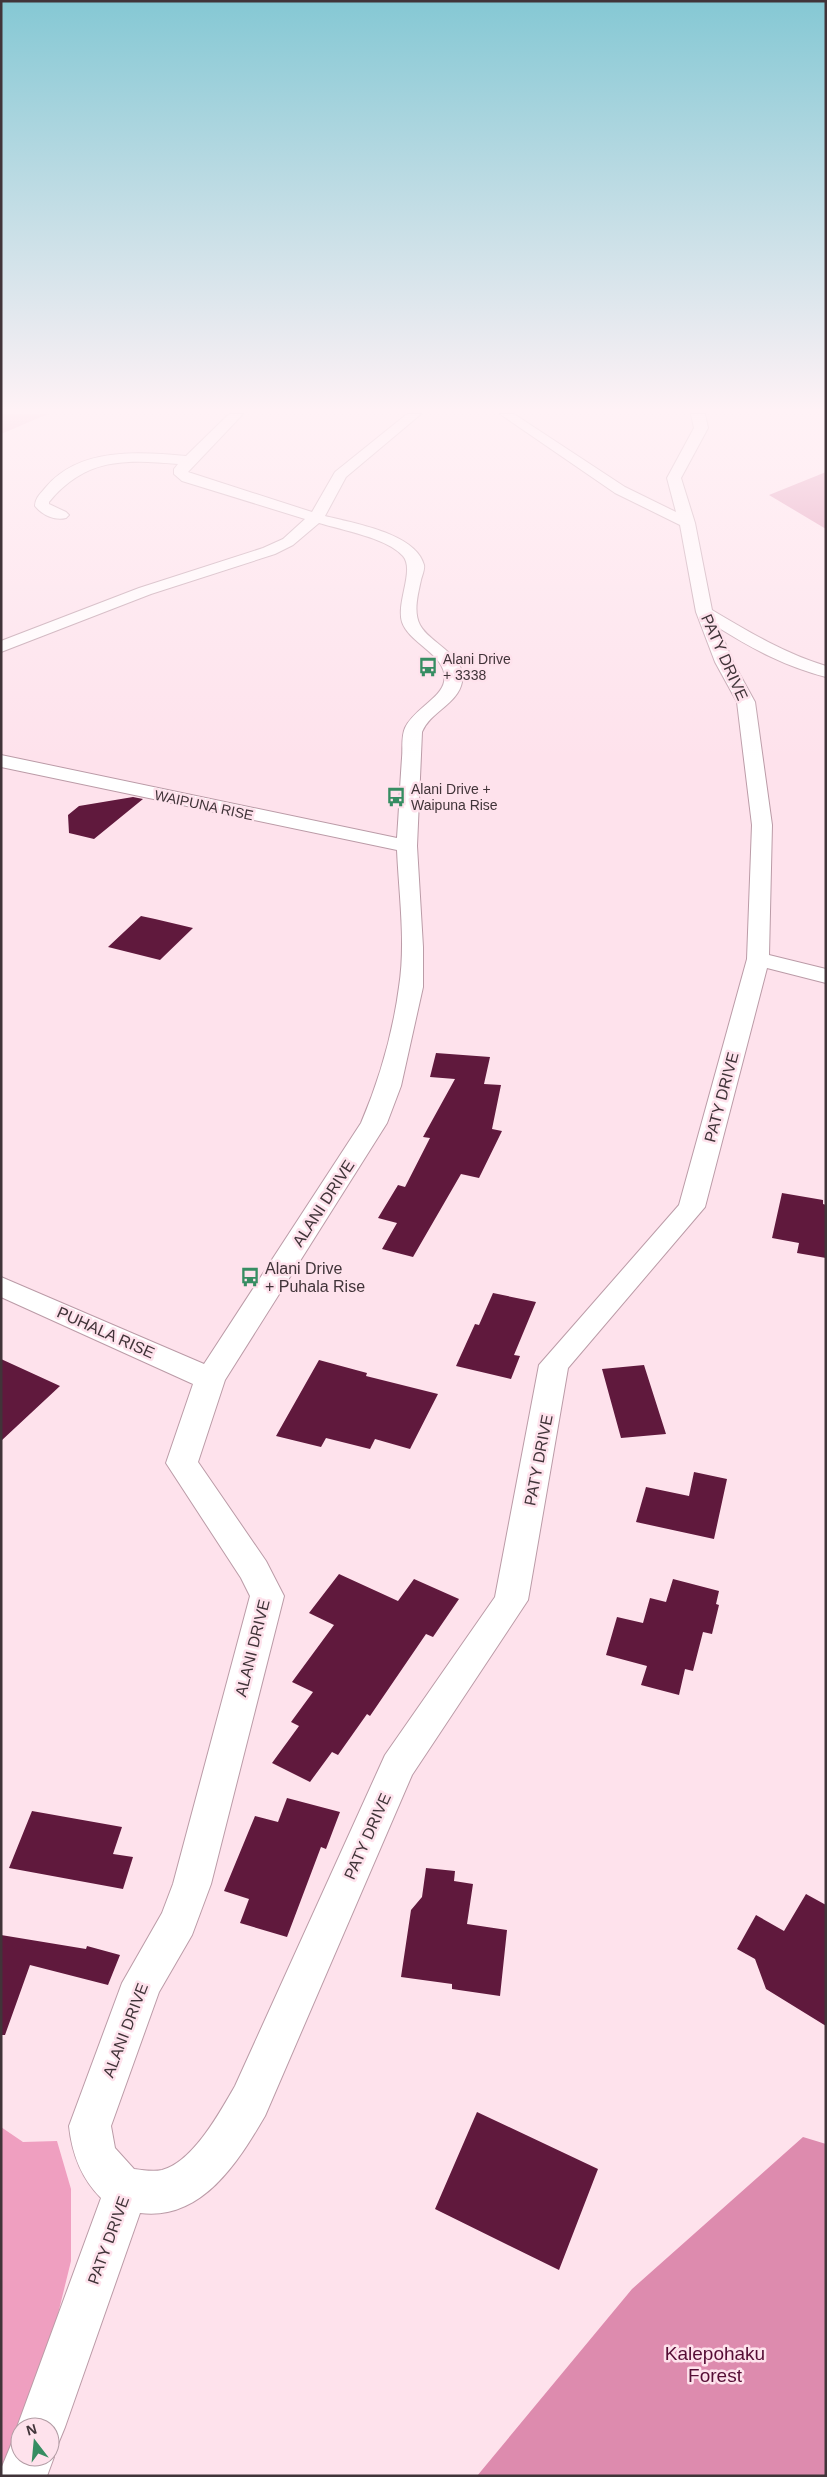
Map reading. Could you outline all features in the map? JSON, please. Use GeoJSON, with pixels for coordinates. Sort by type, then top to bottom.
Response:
{"type":"FeatureCollection","features":[{"type":"Feature","properties":{"kind":"street"},"geometry":{"type":"LineString","coordinates":[[1,647],[155,588],[280,546],[301,530]]}},
{"type":"Feature","properties":{"kind":"street","name":"ALANI DRIVE"},"geometry":{"type":"LineString","coordinates":[[126,2190],[104,2172],[92,2148],[90,2126],[142,1983],[178,1922],[192,1884],[267,1596],[254,1570],[182,1463],[210,1379],[374,1123],[389,1086],[411,987],[412,947],[407,846],[413,732],[419,719],[450,691],[455,678],[454,672],[446,660],[410,624],[408,611],[416,566],[409,553],[382,536],[359,530]]}},
{"type":"Feature","properties":{"kind":"street","name":"PATY DRIVE"},"geometry":{"type":"LineString","coordinates":[[45,2417],[126,2190],[160,2192],[196,2177],[226,2141],[250,2101],[398,1766],[511,1600],[554,1365],[692,1207],[758,959],[762,824],[746,702],[724,662],[704,612],[688,530]]}},
{"type":"Feature","properties":{"kind":"street"},"geometry":{"type":"LineString","coordinates":[[704,612],[765,649],[791,661],[826,672]]}},
{"type":"Feature","properties":{"kind":"street","name":"WAIPUNA RISE"},"geometry":{"type":"LineString","coordinates":[[1,761],[407,846]]}},
{"type":"Feature","properties":{"kind":"street"},"geometry":{"type":"LineString","coordinates":[[758,959],[826,976]]}},
{"type":"Feature","properties":{"kind":"street","name":"PUHALA RISE"},"geometry":{"type":"LineString","coordinates":[[1,1286],[210,1379]]}},
{"type":"Feature","properties":{"kind":"shaded area"},"geometry":{"type":"Polygon","coordinates":[[[1,2127],[23,2142],[57,2141],[71,2189],[71,2261],[47,2359],[23,2417],[10,2417],[10,2450],[1,2472],[1,2127]]]}},
{"type":"Feature","properties":{"kind":"green space","name":"Kalepohaku Forest"},"geometry":{"type":"Polygon","coordinates":[[[803,2137],[826,2144],[826,2476],[477,2476],[632,2289],[803,2137]]]}},
{"type":"Feature","properties":{"kind":"building"},"geometry":{"type":"Polygon","coordinates":[[[133,797],[143,799],[94,839],[69,833],[68,815],[79,806],[133,797]]]}},
{"type":"Feature","properties":{"kind":"building"},"geometry":{"type":"Polygon","coordinates":[[[141,916],[193,928],[160,960],[108,947],[141,916]]]}},
{"type":"Feature","properties":{"kind":"building"},"geometry":{"type":"Polygon","coordinates":[[[436,1053],[490,1057],[484,1084],[501,1085],[492,1129],[502,1131],[479,1178],[461,1174],[413,1257],[382,1249],[397,1223],[378,1218],[398,1185],[405,1187],[430,1138],[423,1137],[455,1079],[430,1077],[436,1053]]]}},
{"type":"Feature","properties":{"kind":"building"},"geometry":{"type":"Polygon","coordinates":[[[782,1193],[823,1200],[823,1204],[826,1205],[826,1258],[797,1253],[799,1243],[772,1238],[782,1193]]]}},
{"type":"Feature","properties":{"kind":"building"},"geometry":{"type":"Polygon","coordinates":[[[493,1293],[536,1302],[514,1355],[520,1356],[511,1379],[456,1366],[475,1324],[479,1325],[493,1293]]]}},
{"type":"Feature","properties":{"kind":"building"},"geometry":{"type":"Polygon","coordinates":[[[1,1359],[60,1386],[1,1441],[1,1359]]]}},
{"type":"Feature","properties":{"kind":"building"},"geometry":{"type":"Polygon","coordinates":[[[319,1360],[367,1373],[366,1376],[438,1394],[410,1449],[375,1439],[370,1449],[326,1438],[321,1447],[276,1436],[319,1360]]]}},
{"type":"Feature","properties":{"kind":"building"},"geometry":{"type":"Polygon","coordinates":[[[644,1365],[666,1434],[621,1438],[602,1369],[644,1365]]]}},
{"type":"Feature","properties":{"kind":"building"},"geometry":{"type":"Polygon","coordinates":[[[694,1472],[727,1479],[714,1539],[636,1522],[646,1487],[689,1496],[694,1472]]]}},
{"type":"Feature","properties":{"kind":"building"},"geometry":{"type":"Polygon","coordinates":[[[339,1574],[398,1601],[414,1579],[459,1599],[433,1637],[426,1634],[370,1716],[367,1714],[338,1755],[332,1752],[310,1782],[272,1763],[299,1726],[291,1722],[313,1692],[292,1682],[334,1625],[309,1613],[339,1574]]]}},
{"type":"Feature","properties":{"kind":"building"},"geometry":{"type":"Polygon","coordinates":[[[673,1579],[719,1591],[716,1604],[719,1605],[712,1634],[703,1632],[693,1671],[685,1669],[679,1695],[641,1685],[647,1666],[606,1655],[617,1617],[643,1623],[650,1598],[666,1602],[673,1579]]]}},
{"type":"Feature","properties":{"kind":"building"},"geometry":{"type":"Polygon","coordinates":[[[287,1798],[340,1812],[326,1849],[321,1847],[287,1937],[240,1923],[249,1899],[224,1891],[255,1816],[278,1822],[287,1798]]]}},
{"type":"Feature","properties":{"kind":"building"},"geometry":{"type":"Polygon","coordinates":[[[32,1811],[122,1827],[113,1854],[133,1857],[123,1889],[9,1868],[32,1811]]]}},
{"type":"Feature","properties":{"kind":"building"},"geometry":{"type":"Polygon","coordinates":[[[426,1868],[455,1871],[454,1881],[473,1884],[467,1924],[507,1930],[500,1996],[452,1989],[452,1984],[401,1977],[411,1910],[422,1897],[426,1868]]]}},
{"type":"Feature","properties":{"kind":"building"},"geometry":{"type":"Polygon","coordinates":[[[806,1894],[826,1905],[826,2026],[766,1989],[755,1959],[737,1949],[756,1915],[784,1931],[806,1894]]]}},
{"type":"Feature","properties":{"kind":"building"},"geometry":{"type":"Polygon","coordinates":[[[1,1935],[86,1949],[87,1946],[120,1955],[108,1985],[30,1965],[5,2035],[1,2035],[1,1935]]]}},
{"type":"Feature","properties":{"kind":"building"},"geometry":{"type":"Polygon","coordinates":[[[477,2112],[598,2169],[559,2270],[435,2209],[477,2112]]]}},
{"type":"Feature","properties":{"kind":"place","name":"Alani Drive + 3338"},"geometry":{"type":"Point","coordinates":[428,667]}},
{"type":"Feature","properties":{"kind":"place","name":"Alani Drive + Waipuna Rise"},"geometry":{"type":"Point","coordinates":[396,797]}},
{"type":"Feature","properties":{"kind":"place","name":"Alani Drive + Puhala Rise"},"geometry":{"type":"Point","coordinates":[250,1277]}}]}
